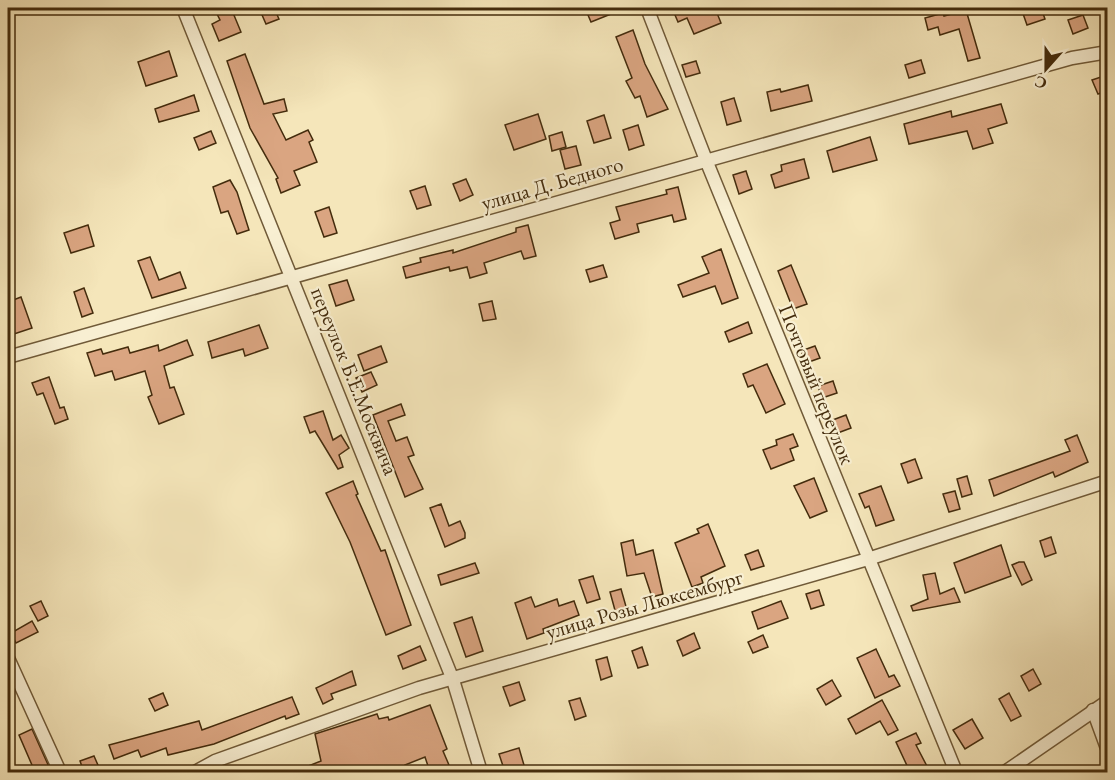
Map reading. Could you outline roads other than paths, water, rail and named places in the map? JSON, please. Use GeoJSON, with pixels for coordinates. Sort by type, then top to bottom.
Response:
{"type":"FeatureCollection","features":[{"type":"Feature","properties":{"kind":"street","name":"переулок Б.Е.Москвича"},"geometry":{"type":"LineString","coordinates":[[183,8],[453,680],[481,772]]}},
{"type":"Feature","properties":{"kind":"street","name":"Почтовый переулок"},"geometry":{"type":"LineString","coordinates":[[647,8],[706,160],[956,772]]}},
{"type":"Feature","properties":{"kind":"street"},"geometry":{"type":"LineString","coordinates":[[1105,8],[1107,15]]}},
{"type":"Feature","properties":{"kind":"street","name":"улица Д. Бедного"},"geometry":{"type":"LineString","coordinates":[[8,357],[1072,58],[1107,52]]}},
{"type":"Feature","properties":{"kind":"street","name":"улица Розы Люксембург"},"geometry":{"type":"LineString","coordinates":[[195,772],[215,760],[419,688],[868,559],[1107,481]]}},
{"type":"Feature","properties":{"kind":"street"},"geometry":{"type":"LineString","coordinates":[[8,658],[60,772]]}},
{"type":"Feature","properties":{"kind":"street"},"geometry":{"type":"LineString","coordinates":[[1005,772],[1107,701]]}},
{"type":"Feature","properties":{"kind":"street"},"geometry":{"type":"LineString","coordinates":[[1093,710],[1107,751]]}}]}
